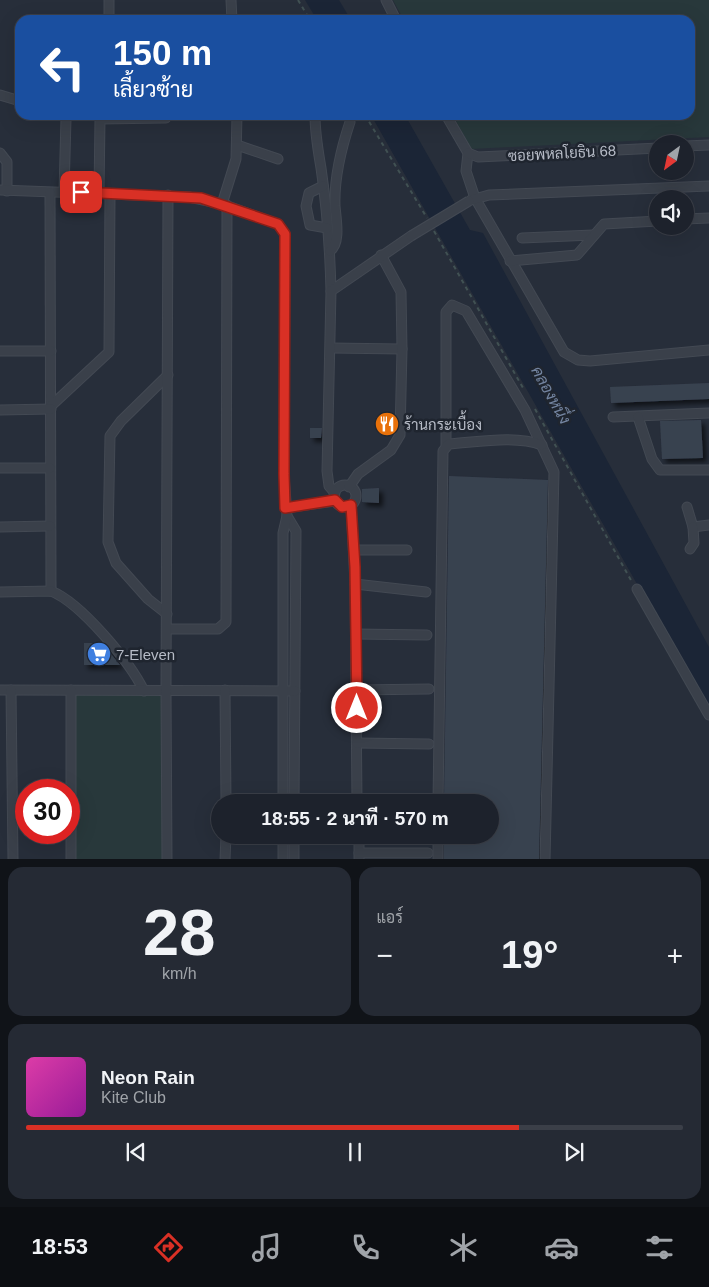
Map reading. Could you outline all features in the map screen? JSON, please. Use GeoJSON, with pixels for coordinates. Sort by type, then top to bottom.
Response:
{"type":"FeatureCollection","features":[{"type":"Feature","properties":{"kind":"street"},"geometry":{"type":"LineString","coordinates":[[109,0],[109,15]]}},
{"type":"Feature","properties":{"kind":"street"},"geometry":{"type":"LineString","coordinates":[[232,0],[232,15]]}},
{"type":"Feature","properties":{"kind":"street"},"geometry":{"type":"LineString","coordinates":[[386,0],[394,15]]}},
{"type":"Feature","properties":{"kind":"street"},"geometry":{"type":"LineString","coordinates":[[0,95],[15,100]]}},
{"type":"Feature","properties":{"kind":"street"},"geometry":{"type":"LineString","coordinates":[[64,192],[66,120]]}},
{"type":"Feature","properties":{"kind":"street"},"geometry":{"type":"LineString","coordinates":[[99,193],[100,120]]}},
{"type":"Feature","properties":{"kind":"street"},"geometry":{"type":"LineString","coordinates":[[168,628],[218,629],[226,622],[224,205],[237,145],[237,120]]}},
{"type":"Feature","properties":{"kind":"street"},"geometry":{"type":"LineString","coordinates":[[315,120],[316,150],[323,186],[330,251],[331,348],[327,470],[329,486],[342,507],[351,505],[355,500],[356,494],[349,486]]}},
{"type":"Feature","properties":{"kind":"street"},"geometry":{"type":"LineString","coordinates":[[449,120],[468,154],[466,171],[472,200],[559,346],[570,357],[590,361],[709,350]]}},
{"type":"Feature","properties":{"kind":"street"},"geometry":{"type":"LineString","coordinates":[[330,251],[336,242],[335,194],[339,161],[350,122]]}},
{"type":"Feature","properties":{"kind":"street"},"geometry":{"type":"LineString","coordinates":[[237,145],[278,159]]}},
{"type":"Feature","properties":{"kind":"street"},"geometry":{"type":"LineString","coordinates":[[694,146],[709,145]]}},
{"type":"Feature","properties":{"kind":"street","name":"ซอยพหลโยธิน 68"},"geometry":{"type":"LineString","coordinates":[[468,154],[478,157],[649,148]]}},
{"type":"Feature","properties":{"kind":"street"},"geometry":{"type":"LineString","coordinates":[[0,153],[7,162],[4,190],[201,198],[278,224],[285,234],[284,474],[286,512],[283,533],[283,794]]}},
{"type":"Feature","properties":{"kind":"street"},"geometry":{"type":"LineString","coordinates":[[323,186],[309,193],[306,212],[310,225],[328,228]]}},
{"type":"Feature","properties":{"kind":"street"},"geometry":{"type":"LineString","coordinates":[[331,291],[411,236],[472,200],[488,195],[709,186]]}},
{"type":"Feature","properties":{"kind":"street"},"geometry":{"type":"LineString","coordinates":[[50,192],[52,407],[50,526],[52,591]]}},
{"type":"Feature","properties":{"kind":"street"},"geometry":{"type":"LineString","coordinates":[[0,410],[52,407],[109,352],[110,194]]}},
{"type":"Feature","properties":{"kind":"street"},"geometry":{"type":"LineString","coordinates":[[168,196],[168,628],[166,691],[168,859]]}},
{"type":"Feature","properties":{"kind":"street"},"geometry":{"type":"LineString","coordinates":[[694,219],[709,218]]}},
{"type":"Feature","properties":{"kind":"street"},"geometry":{"type":"LineString","coordinates":[[510,261],[576,255],[604,224],[649,222]]}},
{"type":"Feature","properties":{"kind":"street"},"geometry":{"type":"LineString","coordinates":[[522,238],[593,235]]}},
{"type":"Feature","properties":{"kind":"street"},"geometry":{"type":"LineString","coordinates":[[335,497],[339,487],[349,486],[358,474],[387,453],[398,441],[402,349],[401,292],[381,255]]}},
{"type":"Feature","properties":{"kind":"street"},"geometry":{"type":"LineString","coordinates":[[438,794],[442,455],[446,445],[446,312],[452,305],[466,311],[525,410],[554,472],[545,859]]}},
{"type":"Feature","properties":{"kind":"street"},"geometry":{"type":"LineString","coordinates":[[331,348],[402,349]]}},
{"type":"Feature","properties":{"kind":"street"},"geometry":{"type":"LineString","coordinates":[[0,351],[51,351]]}},
{"type":"Feature","properties":{"kind":"street"},"geometry":{"type":"LineString","coordinates":[[167,614],[148,599],[116,563],[109,548],[108,532],[110,436],[121,421],[168,374]]}},
{"type":"Feature","properties":{"kind":"street"},"geometry":{"type":"LineString","coordinates":[[613,418],[709,413]]}},
{"type":"Feature","properties":{"kind":"street"},"geometry":{"type":"LineString","coordinates":[[638,417],[652,459],[660,470],[709,470]]}},
{"type":"Feature","properties":{"kind":"street"},"geometry":{"type":"LineString","coordinates":[[446,445],[513,441],[534,442],[542,445]]}},
{"type":"Feature","properties":{"kind":"street"},"geometry":{"type":"LineString","coordinates":[[0,468],[50,468]]}},
{"type":"Feature","properties":{"kind":"street"},"geometry":{"type":"LineString","coordinates":[[286,512],[335,497]]}},
{"type":"Feature","properties":{"kind":"street"},"geometry":{"type":"LineString","coordinates":[[351,505],[355,584],[357,794]]}},
{"type":"Feature","properties":{"kind":"street"},"geometry":{"type":"LineString","coordinates":[[686,507],[693,527],[694,543],[690,548]]}},
{"type":"Feature","properties":{"kind":"street"},"geometry":{"type":"LineString","coordinates":[[286,512],[296,531],[294,794]]}},
{"type":"Feature","properties":{"kind":"street"},"geometry":{"type":"LineString","coordinates":[[693,527],[709,525]]}},
{"type":"Feature","properties":{"kind":"street"},"geometry":{"type":"LineString","coordinates":[[0,527],[50,526]]}},
{"type":"Feature","properties":{"kind":"street"},"geometry":{"type":"LineString","coordinates":[[354,550],[407,550]]}},
{"type":"Feature","properties":{"kind":"street"},"geometry":{"type":"LineString","coordinates":[[355,584],[426,592]]}},
{"type":"Feature","properties":{"kind":"street"},"geometry":{"type":"LineString","coordinates":[[637,589],[709,715]]}},
{"type":"Feature","properties":{"kind":"street"},"geometry":{"type":"LineString","coordinates":[[0,592],[52,591],[66,599],[81,612],[121,656],[136,674],[144,691]]}},
{"type":"Feature","properties":{"kind":"street"},"geometry":{"type":"LineString","coordinates":[[356,634],[427,634]]}},
{"type":"Feature","properties":{"kind":"street"},"geometry":{"type":"LineString","coordinates":[[107,680],[107,690]]}},
{"type":"Feature","properties":{"kind":"street"},"geometry":{"type":"LineString","coordinates":[[357,690],[429,689]]}},
{"type":"Feature","properties":{"kind":"street"},"geometry":{"type":"LineString","coordinates":[[0,690],[295,691]]}},
{"type":"Feature","properties":{"kind":"street"},"geometry":{"type":"LineString","coordinates":[[11,690],[12,859]]}},
{"type":"Feature","properties":{"kind":"street"},"geometry":{"type":"LineString","coordinates":[[71,690],[71,859]]}},
{"type":"Feature","properties":{"kind":"street"},"geometry":{"type":"LineString","coordinates":[[226,690],[226,794]]}},
{"type":"Feature","properties":{"kind":"street"},"geometry":{"type":"LineString","coordinates":[[357,743],[429,744]]}},
{"type":"Feature","properties":{"kind":"street"},"geometry":{"type":"LineString","coordinates":[[226,844],[226,859]]}},
{"type":"Feature","properties":{"kind":"street"},"geometry":{"type":"LineString","coordinates":[[283,844],[283,859]]}},
{"type":"Feature","properties":{"kind":"street"},"geometry":{"type":"LineString","coordinates":[[294,844],[294,859]]}},
{"type":"Feature","properties":{"kind":"street"},"geometry":{"type":"LineString","coordinates":[[438,844],[438,859]]}},
{"type":"Feature","properties":{"kind":"street"},"geometry":{"type":"LineString","coordinates":[[359,856],[428,853]]}},
{"type":"Feature","properties":{"kind":"path"},"geometry":{"type":"LineString","coordinates":[[298,0],[307,15]]}},
{"type":"Feature","properties":{"kind":"path"},"geometry":{"type":"LineString","coordinates":[[369,120],[431,224]]}},
{"type":"Feature","properties":{"kind":"shaded area"},"geometry":{"type":"Polygon","coordinates":[[[393,0],[709,0],[709,137],[649,135],[649,140],[471,149],[456,120],[695,120],[695,15],[401,15],[393,0]]]}},
{"type":"Feature","properties":{"kind":"shaded area"},"geometry":{"type":"Polygon","coordinates":[[[167,692],[170,859],[72,859],[72,844],[80,844],[80,779],[72,779],[73,693],[167,692]]]}},
{"type":"Feature","properties":{"kind":"water"},"geometry":{"type":"Polygon","coordinates":[[[305,0],[339,0],[348,15],[314,15],[305,0]]]}},
{"type":"Feature","properties":{"kind":"water","name":"คลองหนึ่ง"},"geometry":{"type":"Polygon","coordinates":[[[374,120],[408,120],[470,230],[483,233],[709,647],[709,711],[374,120]]]}},
{"type":"Feature","properties":{"kind":"building"},"geometry":{"type":"Polygon","coordinates":[[[709,383],[709,399],[611,403],[610,387],[709,383]]]}},
{"type":"Feature","properties":{"kind":"building"},"geometry":{"type":"Polygon","coordinates":[[[701,420],[703,458],[662,459],[660,421],[701,420]]]}},
{"type":"Feature","properties":{"kind":"building"},"geometry":{"type":"Polygon","coordinates":[[[310,428],[322,428],[321,438],[310,438],[310,428]]]}},
{"type":"Feature","properties":{"kind":"building"},"geometry":{"type":"Polygon","coordinates":[[[449,476],[548,480],[539,859],[444,859],[444,844],[499,844],[499,794],[444,794],[449,476]]]}},
{"type":"Feature","properties":{"kind":"building"},"geometry":{"type":"Polygon","coordinates":[[[379,488],[379,503],[362,502],[362,489],[379,488]]]}},
{"type":"Feature","properties":{"kind":"building","name":"7-Eleven"},"geometry":{"type":"Polygon","coordinates":[[[84,643],[102,643],[120,665],[84,665],[84,643]]]}},
{"type":"Feature","properties":{"kind":"place","name":"ร้านกระเบื้อง"},"geometry":{"type":"Point","coordinates":[387,424]}},
{"type":"Feature","properties":{"kind":"place","name":"7-Eleven"},"geometry":{"type":"Point","coordinates":[99,654]}},
{"type":"Feature","properties":{"kind":"route"},"geometry":{"type":"LineString","coordinates":[[81,192],[201,198],[278,224],[285,234],[285,508],[335,500],[342,507],[351,505],[353,512],[355,567],[357,708]]}}]}
